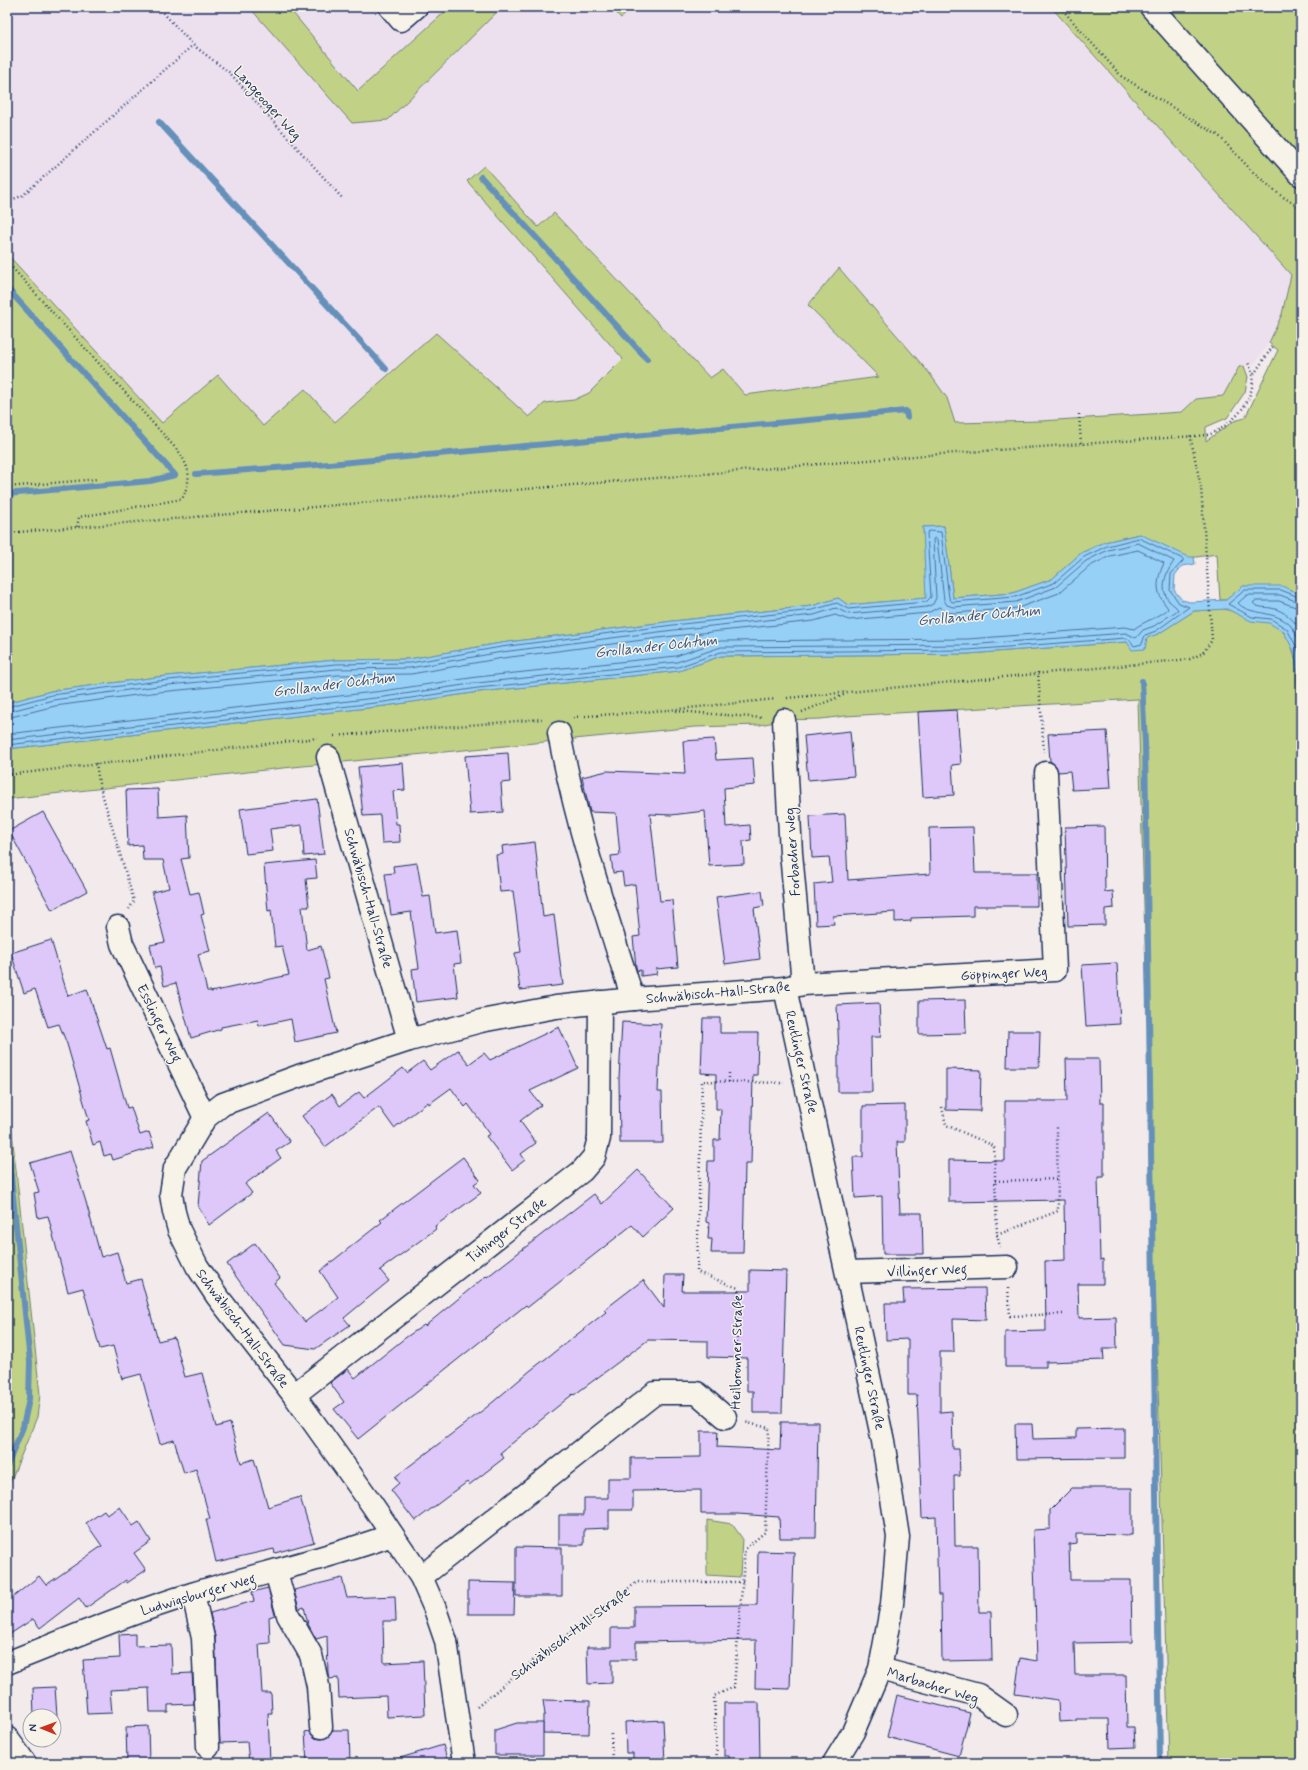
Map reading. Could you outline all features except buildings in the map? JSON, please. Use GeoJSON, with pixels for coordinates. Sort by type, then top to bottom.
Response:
{"type":"FeatureCollection","features":[{"type":"Feature","properties":{"kind":"street"},"geometry":{"type":"LineString","coordinates":[[390,7],[401,20],[416,7]]}},
{"type":"Feature","properties":{"kind":"street"},"geometry":{"type":"LineString","coordinates":[[1151,7],[1301,175]]}},
{"type":"Feature","properties":{"kind":"street","name":"Forbacher Weg"},"geometry":{"type":"LineString","coordinates":[[784,720],[791,853],[794,986]]}},
{"type":"Feature","properties":{"kind":"street","name":"Schwäbisch-Hall-Straße"},"geometry":{"type":"LineString","coordinates":[[557,723],[581,832],[633,999]]}},
{"type":"Feature","properties":{"kind":"street","name":"Schwäbisch-Hall-Straße"},"geometry":{"type":"LineString","coordinates":[[327,747],[409,1040]]}},
{"type":"Feature","properties":{"kind":"street","name":"Göppinger Weg"},"geometry":{"type":"LineString","coordinates":[[794,986],[1055,970],[1046,773]]}},
{"type":"Feature","properties":{"kind":"street","name":"Esslinger Weg"},"geometry":{"type":"LineString","coordinates":[[118,927],[122,944],[205,1118]]}},
{"type":"Feature","properties":{"kind":"street","name":"Schwäbisch-Hall-Straße"},"geometry":{"type":"LineString","coordinates":[[464,1763],[446,1641],[435,1609],[421,1577],[294,1395],[206,1280],[188,1248],[178,1224],[171,1194],[172,1177],[180,1160],[205,1118],[216,1108],[230,1101],[299,1076],[409,1040],[488,1020],[556,1007],[633,999],[794,986]]}},
{"type":"Feature","properties":{"kind":"street","name":"Reutlinger Straße"},"geometry":{"type":"LineString","coordinates":[[794,986],[807,1084],[848,1272],[884,1448],[898,1537],[892,1604],[880,1669],[853,1732],[834,1763]]}},
{"type":"Feature","properties":{"kind":"street","name":"Tübinger Straße"},"geometry":{"type":"LineString","coordinates":[[294,1395],[582,1171],[594,1157],[599,1138],[600,1002]]}},
{"type":"Feature","properties":{"kind":"street","name":"Villinger Weg"},"geometry":{"type":"LineString","coordinates":[[848,1272],[1007,1267]]}},
{"type":"Feature","properties":{"kind":"street","name":"Heilbronner Straße"},"geometry":{"type":"LineString","coordinates":[[421,1577],[655,1393],[697,1393],[734,1414]]}},
{"type":"Feature","properties":{"kind":"street","name":"Ludwigsburger Weg"},"geometry":{"type":"LineString","coordinates":[[7,1663],[143,1610],[192,1594],[332,1556],[392,1535]]}},
{"type":"Feature","properties":{"kind":"street"},"geometry":{"type":"LineString","coordinates":[[276,1572],[288,1615],[311,1655],[318,1686],[321,1727]]}},
{"type":"Feature","properties":{"kind":"street"},"geometry":{"type":"LineString","coordinates":[[192,1594],[203,1638],[208,1747]]}},
{"type":"Feature","properties":{"kind":"street","name":"Marbacher Weg"},"geometry":{"type":"LineString","coordinates":[[880,1669],[978,1695],[1006,1715]]}},
{"type":"Feature","properties":{"kind":"street"},"geometry":{"type":"LineString","coordinates":[[7,1738],[25,1763]]}},
{"type":"Feature","properties":{"kind":"path","name":"Langeooger Weg"},"geometry":{"type":"LineString","coordinates":[[158,7],[193,46],[230,73],[343,199]]}},
{"type":"Feature","properties":{"kind":"path"},"geometry":{"type":"LineString","coordinates":[[1060,7],[1121,76],[1219,136],[1252,171],[1280,195],[1301,208]]}},
{"type":"Feature","properties":{"kind":"path"},"geometry":{"type":"LineString","coordinates":[[7,201],[22,196],[193,46]]}},
{"type":"Feature","properties":{"kind":"path"},"geometry":{"type":"LineString","coordinates":[[7,262],[176,447],[188,466],[190,480],[182,499],[79,517],[77,527]]}},
{"type":"Feature","properties":{"kind":"path"},"geometry":{"type":"LineString","coordinates":[[7,533],[1081,443],[1208,435],[1218,431],[1235,420],[1246,402],[1252,388],[1254,374],[1273,346]]}},
{"type":"Feature","properties":{"kind":"path"},"geometry":{"type":"LineString","coordinates":[[1247,361],[1254,374]]}},
{"type":"Feature","properties":{"kind":"path"},"geometry":{"type":"LineString","coordinates":[[1079,414],[1081,443]]}},
{"type":"Feature","properties":{"kind":"path"},"geometry":{"type":"LineString","coordinates":[[327,747],[670,710],[848,694],[1038,672],[1190,659],[1203,652],[1212,640],[1201,487],[1190,435]]}},
{"type":"Feature","properties":{"kind":"path"},"geometry":{"type":"LineString","coordinates":[[7,487],[98,479]]}},
{"type":"Feature","properties":{"kind":"path"},"geometry":{"type":"LineString","coordinates":[[1038,672],[1046,773]]}},
{"type":"Feature","properties":{"kind":"path"},"geometry":{"type":"LineString","coordinates":[[670,710],[784,720],[848,694]]}},
{"type":"Feature","properties":{"kind":"path"},"geometry":{"type":"LineString","coordinates":[[7,775],[96,763],[318,738]]}},
{"type":"Feature","properties":{"kind":"path"},"geometry":{"type":"LineString","coordinates":[[96,763],[100,783],[134,901],[118,927]]}},
{"type":"Feature","properties":{"kind":"path"},"geometry":{"type":"LineString","coordinates":[[729,1070],[729,1082],[807,1084]]}},
{"type":"Feature","properties":{"kind":"path","name":"Heilbronner Straße"},"geometry":{"type":"LineString","coordinates":[[718,1763],[714,1696],[734,1687],[745,1549],[765,1532],[769,1428],[734,1414],[738,1288],[697,1272],[702,1081],[729,1082]]}},
{"type":"Feature","properties":{"kind":"path"},"geometry":{"type":"LineString","coordinates":[[942,1107],[946,1126],[994,1146],[997,1236],[1007,1267],[1010,1316],[1065,1314]]}},
{"type":"Feature","properties":{"kind":"path"},"geometry":{"type":"LineString","coordinates":[[997,1236],[1058,1211],[1057,1127]]}},
{"type":"Feature","properties":{"kind":"path"},"geometry":{"type":"LineString","coordinates":[[995,1181],[1058,1179]]}},
{"type":"Feature","properties":{"kind":"path","name":"Schwäbisch-Hall-Straße"},"geometry":{"type":"LineString","coordinates":[[459,1724],[496,1689],[637,1582],[743,1582]]}},
{"type":"Feature","properties":{"kind":"path"},"geometry":{"type":"LineString","coordinates":[[611,1734],[612,1763]]}},
{"type":"Feature","properties":{"kind":"shaded area"},"geometry":{"type":"Polygon","coordinates":[[[7,7],[1049,7],[1115,79],[1301,7],[1301,473],[1241,470],[1234,421],[1245,418],[1278,350],[1269,343],[1255,364],[1239,367],[1223,396],[1196,399],[1182,412],[1041,421],[955,423],[947,398],[930,374],[839,268],[808,305],[880,377],[745,395],[723,369],[711,379],[554,213],[538,227],[484,166],[467,181],[623,359],[589,393],[574,400],[545,403],[529,417],[436,333],[335,422],[263,426],[218,375],[162,423],[7,254],[7,7]]]}},
{"type":"Feature","properties":{"kind":"green space"},"geometry":{"type":"Polygon","coordinates":[[[249,7],[288,7],[358,91],[450,7],[502,7],[388,120],[352,123],[249,7]]]}},
{"type":"Feature","properties":{"kind":"green space"},"geometry":{"type":"Polygon","coordinates":[[[611,7],[634,7],[621,18],[611,7]]]}},
{"type":"Feature","properties":{"kind":"green space"},"geometry":{"type":"Polygon","coordinates":[[[1051,7],[1301,7],[1301,595],[1244,586],[1226,600],[1220,600],[1217,554],[1189,558],[1139,534],[1105,542],[1081,553],[1052,579],[1013,593],[953,598],[944,526],[923,527],[927,598],[848,605],[838,598],[812,606],[673,621],[501,643],[409,659],[336,660],[157,677],[51,691],[7,703],[7,254],[162,423],[218,375],[263,426],[305,389],[335,422],[436,333],[529,417],[545,403],[574,400],[589,393],[623,359],[467,181],[484,166],[538,227],[554,213],[710,378],[723,369],[745,395],[879,377],[808,305],[839,268],[930,374],[947,398],[955,423],[1041,421],[1182,412],[1196,399],[1223,396],[1239,367],[1244,366],[1248,377],[1245,392],[1227,418],[1206,427],[1206,441],[1234,421],[1245,418],[1278,350],[1269,343],[1282,314],[1291,275],[1051,7]]]}},
{"type":"Feature","properties":{"kind":"green space"},"geometry":{"type":"Polygon","coordinates":[[[1221,609],[1232,611],[1250,620],[1268,622],[1275,625],[1285,635],[1292,648],[1297,670],[1301,813],[1301,1763],[1169,1763],[1138,699],[784,720],[760,725],[695,727],[283,768],[7,799],[7,749],[385,706],[479,692],[679,671],[721,656],[968,654],[1127,642],[1158,634],[1194,611],[1221,609]]]}},
{"type":"Feature","properties":{"kind":"green space"},"geometry":{"type":"Polygon","coordinates":[[[7,1086],[40,1395],[37,1417],[7,1490],[7,1086]]]}},
{"type":"Feature","properties":{"kind":"green space"},"geometry":{"type":"Polygon","coordinates":[[[707,1520],[732,1524],[742,1538],[740,1577],[707,1575],[707,1520]]]}},
{"type":"Feature","properties":{"kind":"water","name":"Grollander Ochtum"},"geometry":{"type":"Polygon","coordinates":[[[944,526],[953,598],[1013,593],[1052,579],[1081,553],[1105,542],[1140,534],[1189,557],[1194,557],[1195,564],[1182,566],[1175,575],[1174,590],[1182,600],[1190,602],[1226,600],[1243,586],[1282,586],[1300,594],[1301,813],[1297,670],[1295,653],[1284,632],[1269,623],[1251,621],[1227,609],[1194,611],[1158,634],[1147,638],[1145,649],[1132,650],[1127,642],[968,654],[721,656],[679,671],[479,692],[385,706],[7,749],[7,703],[51,691],[157,677],[336,660],[409,659],[501,643],[673,621],[812,606],[838,598],[848,605],[926,598],[923,527],[944,526]]]}},
{"type":"Feature","properties":{"kind":"waterway"},"geometry":{"type":"LineString","coordinates":[[159,122],[386,369]]}},
{"type":"Feature","properties":{"kind":"waterway"},"geometry":{"type":"LineString","coordinates":[[481,177],[647,359]]}},
{"type":"Feature","properties":{"kind":"waterway"},"geometry":{"type":"LineString","coordinates":[[7,288],[175,475],[150,481],[7,494]]}},
{"type":"Feature","properties":{"kind":"waterway"},"geometry":{"type":"LineString","coordinates":[[196,474],[329,464],[906,411],[907,417]]}},
{"type":"Feature","properties":{"kind":"waterway"},"geometry":{"type":"LineString","coordinates":[[1142,681],[1145,743],[1160,1763]]}},
{"type":"Feature","properties":{"kind":"waterway"},"geometry":{"type":"LineString","coordinates":[[7,1137],[30,1362],[29,1399],[23,1427],[7,1466]]}}]}
